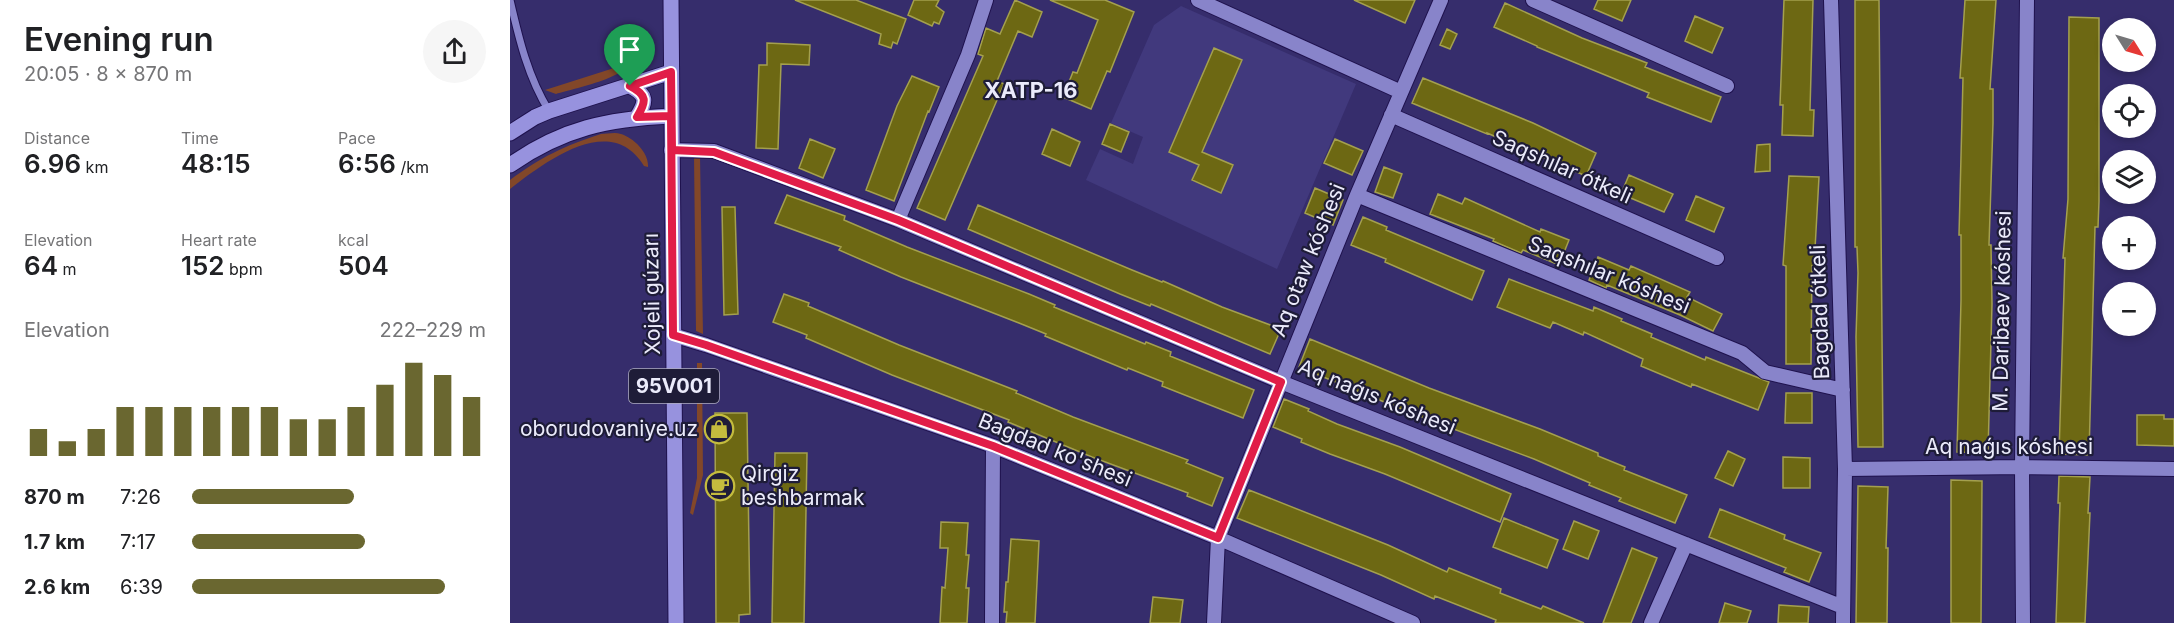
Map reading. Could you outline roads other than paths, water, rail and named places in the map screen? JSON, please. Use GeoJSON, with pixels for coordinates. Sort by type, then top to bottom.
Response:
{"type":"FeatureCollection","features":[{"type":"Feature","properties":{"kind":"main road","name":"Xojeli gúzarı"},"geometry":{"type":"LineString","coordinates":[[670,0],[676,623]]}},
{"type":"Feature","properties":{"kind":"main road"},"geometry":{"type":"LineString","coordinates":[[510,133],[549,111],[671,72]]}},
{"type":"Feature","properties":{"kind":"main road"},"geometry":{"type":"LineString","coordinates":[[630,86],[641,92],[645,100],[637,117]]}},
{"type":"Feature","properties":{"kind":"main road"},"geometry":{"type":"LineString","coordinates":[[510,165],[527,153],[567,133],[606,122],[637,117],[671,116]]}},
{"type":"Feature","properties":{"kind":"street"},"geometry":{"type":"LineString","coordinates":[[898,220],[968,54],[986,0]]}},
{"type":"Feature","properties":{"kind":"street"},"geometry":{"type":"LineString","coordinates":[[1198,0],[1401,92]]}},
{"type":"Feature","properties":{"kind":"street","name":"Aq otaw kóshesi"},"geometry":{"type":"LineString","coordinates":[[1214,623],[1218,538],[1357,195],[1441,0]]}},
{"type":"Feature","properties":{"kind":"street"},"geometry":{"type":"LineString","coordinates":[[1533,0],[1727,86]]}},
{"type":"Feature","properties":{"kind":"street","name":"Bagdad ótkeli"},"geometry":{"type":"LineString","coordinates":[[1831,0],[1845,469],[1843,623]]}},
{"type":"Feature","properties":{"kind":"street","name":"M. Daribaev kóshesi"},"geometry":{"type":"LineString","coordinates":[[2023,623],[2026,0]]}},
{"type":"Feature","properties":{"kind":"street","name":"Saqshılar ótkeli"},"geometry":{"type":"LineString","coordinates":[[1391,115],[1717,258]]}},
{"type":"Feature","properties":{"kind":"street","name":"Aq naǵıs kóshesi"},"geometry":{"type":"LineString","coordinates":[[672,150],[714,152],[898,220],[1281,382],[1843,607]]}},
{"type":"Feature","properties":{"kind":"street","name":"Saqshılar kóshesi"},"geometry":{"type":"LineString","coordinates":[[1357,195],[1742,353],[1766,372],[1843,390]]}},
{"type":"Feature","properties":{"kind":"street","name":"Bagdad ko'shesi"},"geometry":{"type":"LineString","coordinates":[[673,335],[993,446],[1218,538],[1413,623]]}},
{"type":"Feature","properties":{"kind":"street"},"geometry":{"type":"LineString","coordinates":[[992,623],[993,446]]}},
{"type":"Feature","properties":{"kind":"street","name":"Aq naǵıs kóshesi"},"geometry":{"type":"LineString","coordinates":[[1845,469],[2022,467],[2174,469]]}},
{"type":"Feature","properties":{"kind":"street"},"geometry":{"type":"LineString","coordinates":[[1651,623],[1686,544]]}},
{"type":"Feature","properties":{"kind":"lane"},"geometry":{"type":"LineString","coordinates":[[510,0],[519,39],[536,91],[549,111]]}},
{"type":"Feature","properties":{"kind":"place","name":"oborudovaniye.uz"},"geometry":{"type":"Point","coordinates":[719,429]}},
{"type":"Feature","properties":{"kind":"place","name":"Qirgiz beshbarmak"},"geometry":{"type":"Point","coordinates":[720,486]}},
{"type":"Feature","properties":{"kind":"district","name":"XATP-16"},"geometry":{"type":"Point","coordinates":[1031,90]}}]}
